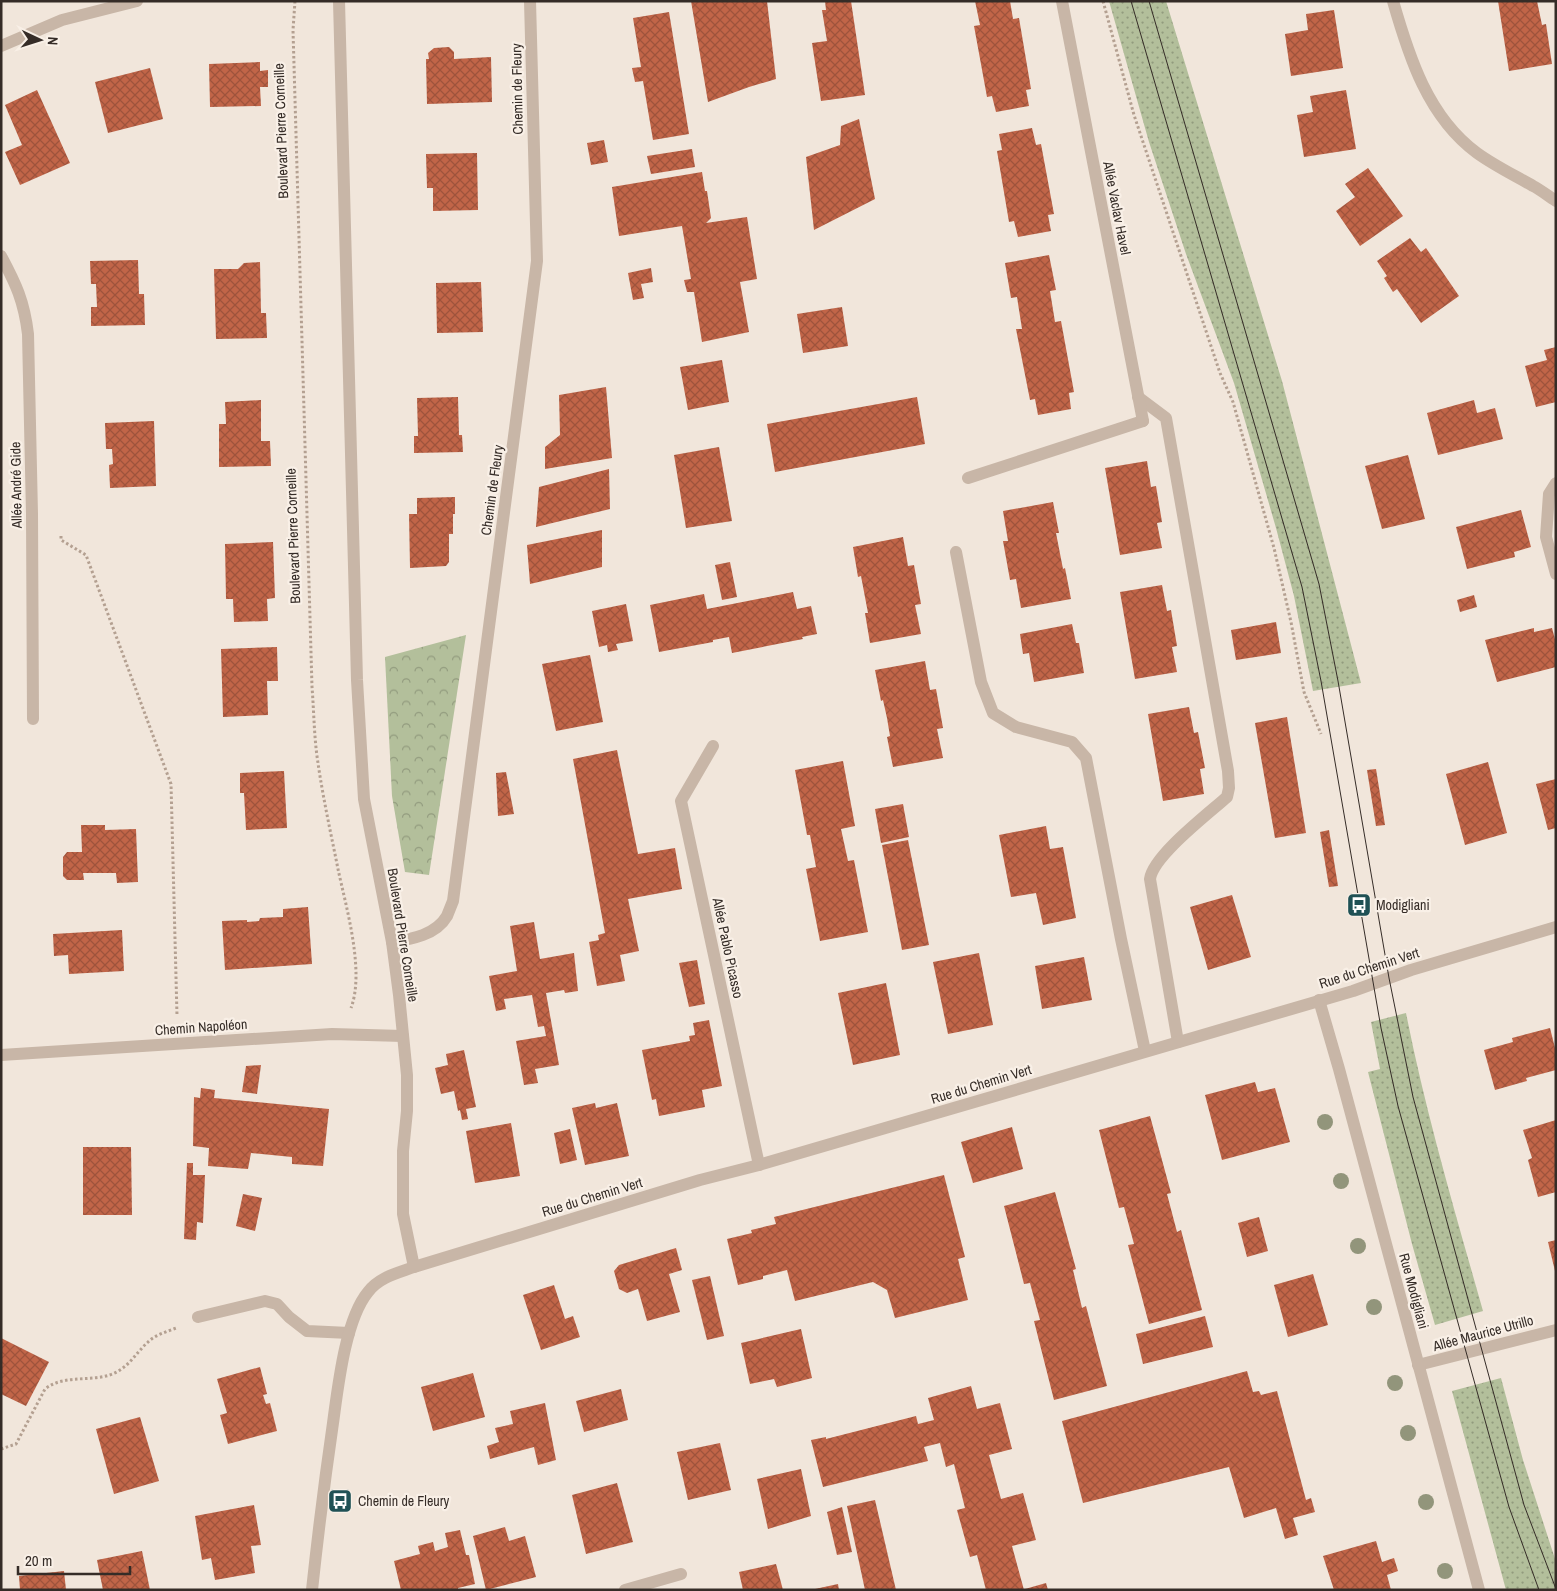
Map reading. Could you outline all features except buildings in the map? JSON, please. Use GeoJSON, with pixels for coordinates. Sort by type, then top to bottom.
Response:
{"type":"FeatureCollection","features":[{"type":"Feature","properties":{"kind":"street"},"geometry":{"type":"LineString","coordinates":[[1,46],[62,20],[137,1]]}},
{"type":"Feature","properties":{"kind":"street","name":"Boulevard Pierre Corneille"},"geometry":{"type":"LineString","coordinates":[[339,1],[357,680],[362,780],[392,942],[403,1036]]}},
{"type":"Feature","properties":{"kind":"street","name":"Chemin de Fleury"},"geometry":{"type":"LineString","coordinates":[[392,942],[417,938],[435,929],[447,917],[453,901],[536,261],[530,1]]}},
{"type":"Feature","properties":{"kind":"street","name":"Allée Vaclav Havel"},"geometry":{"type":"LineString","coordinates":[[968,478],[1143,421],[1062,1]]}},
{"type":"Feature","properties":{"kind":"street"},"geometry":{"type":"LineString","coordinates":[[1393,1],[1416,73],[1434,106],[1454,133],[1476,152],[1498,167],[1534,186],[1556,201]]}},
{"type":"Feature","properties":{"kind":"street","name":"Allée André Gide"},"geometry":{"type":"LineString","coordinates":[[1,256],[20,293],[28,334],[32,514],[33,719]]}},
{"type":"Feature","properties":{"kind":"street"},"geometry":{"type":"LineString","coordinates":[[1138,397],[1166,418],[1226,761],[1229,788],[1227,797],[1171,848],[1151,872],[1150,880],[1178,1042]]}},
{"type":"Feature","properties":{"kind":"street"},"geometry":{"type":"LineString","coordinates":[[1556,483],[1548,494],[1546,537],[1556,574]]}},
{"type":"Feature","properties":{"kind":"street"},"geometry":{"type":"LineString","coordinates":[[956,552],[981,682],[993,713],[1016,727],[1072,742],[1086,758],[1145,1051]]}},
{"type":"Feature","properties":{"kind":"street","name":"Allée Pablo Picasso"},"geometry":{"type":"LineString","coordinates":[[714,746],[681,801],[759,1165]]}},
{"type":"Feature","properties":{"kind":"street","name":"Rue du Chemin Vert"},"geometry":{"type":"LineString","coordinates":[[414,1267],[700,1180],[759,1165],[1353,991],[1411,970],[1556,927]]}},
{"type":"Feature","properties":{"kind":"street","name":"Rue Modigliani"},"geometry":{"type":"LineString","coordinates":[[1319,1000],[1342,1079],[1479,1590]]}},
{"type":"Feature","properties":{"kind":"street","name":"Chemin Napoléon"},"geometry":{"type":"LineString","coordinates":[[1,1055],[332,1034],[403,1036]]}},
{"type":"Feature","properties":{"kind":"street"},"geometry":{"type":"LineString","coordinates":[[312,1590],[338,1384],[356,1310],[368,1292],[378,1282],[414,1267],[403,1214],[403,1151],[407,1111],[407,1075],[403,1036]]}},
{"type":"Feature","properties":{"kind":"street"},"geometry":{"type":"LineString","coordinates":[[198,1317],[265,1301],[277,1304],[289,1317],[307,1331],[349,1333]]}},
{"type":"Feature","properties":{"kind":"street","name":"Allée Maurice Utrillo"},"geometry":{"type":"LineString","coordinates":[[1418,1366],[1556,1330]]}},
{"type":"Feature","properties":{"kind":"street"},"geometry":{"type":"LineString","coordinates":[[625,1590],[681,1574]]}},
{"type":"Feature","properties":{"kind":"path","name":"Boulevard Pierre Corneille"},"geometry":{"type":"LineString","coordinates":[[295,1],[294,40],[312,687],[318,762],[352,933],[356,976],[352,1008],[342,1009]]}},
{"type":"Feature","properties":{"kind":"path"},"geometry":{"type":"LineString","coordinates":[[1103,1],[1134,115],[1220,373],[1233,402],[1274,548],[1291,622],[1304,692],[1321,734]]}},
{"type":"Feature","properties":{"kind":"path"},"geometry":{"type":"LineString","coordinates":[[60,531],[61,540],[86,554],[171,784],[177,1016]]}},
{"type":"Feature","properties":{"kind":"path"},"geometry":{"type":"LineString","coordinates":[[1,1449],[16,1444],[46,1389],[51,1385],[60,1382],[104,1377],[120,1370],[149,1341],[198,1317]]}},
{"type":"Feature","properties":{"kind":"green space"},"geometry":{"type":"Polygon","coordinates":[[[1109,1],[1166,1],[1282,381],[1361,683],[1313,691],[1294,596],[1234,383],[1186,254],[1149,142],[1109,1]]]}},
{"type":"Feature","properties":{"kind":"green space"},"geometry":{"type":"Polygon","coordinates":[[[466,635],[429,875],[405,872],[392,796],[385,657],[466,635]]]}},
{"type":"Feature","properties":{"kind":"green space"},"geometry":{"type":"Polygon","coordinates":[[[1406,1013],[1432,1126],[1483,1311],[1435,1325],[1368,1072],[1380,1069],[1371,1022],[1406,1013]]]}},
{"type":"Feature","properties":{"kind":"green space"},"geometry":{"type":"Polygon","coordinates":[[[1501,1378],[1523,1460],[1556,1562],[1556,1590],[1506,1590],[1452,1391],[1501,1378]]]}},
{"type":"Feature","properties":{"kind":"tram line"},"geometry":{"type":"LineString","coordinates":[[1131,1],[1302,587],[1321,681],[1381,1028],[1398,1106],[1509,1507],[1539,1590]]}},
{"type":"Feature","properties":{"kind":"tram line"},"geometry":{"type":"LineString","coordinates":[[1149,1],[1319,584],[1338,681],[1389,978],[1413,1097],[1524,1505],[1556,1589]]}},
{"type":"Feature","properties":{"kind":"place","name":"Modigliani"},"geometry":{"type":"Point","coordinates":[1359,905]}},
{"type":"Feature","properties":{"kind":"place","name":"Chemin de Fleury"},"geometry":{"type":"Point","coordinates":[340,1501]}}]}
